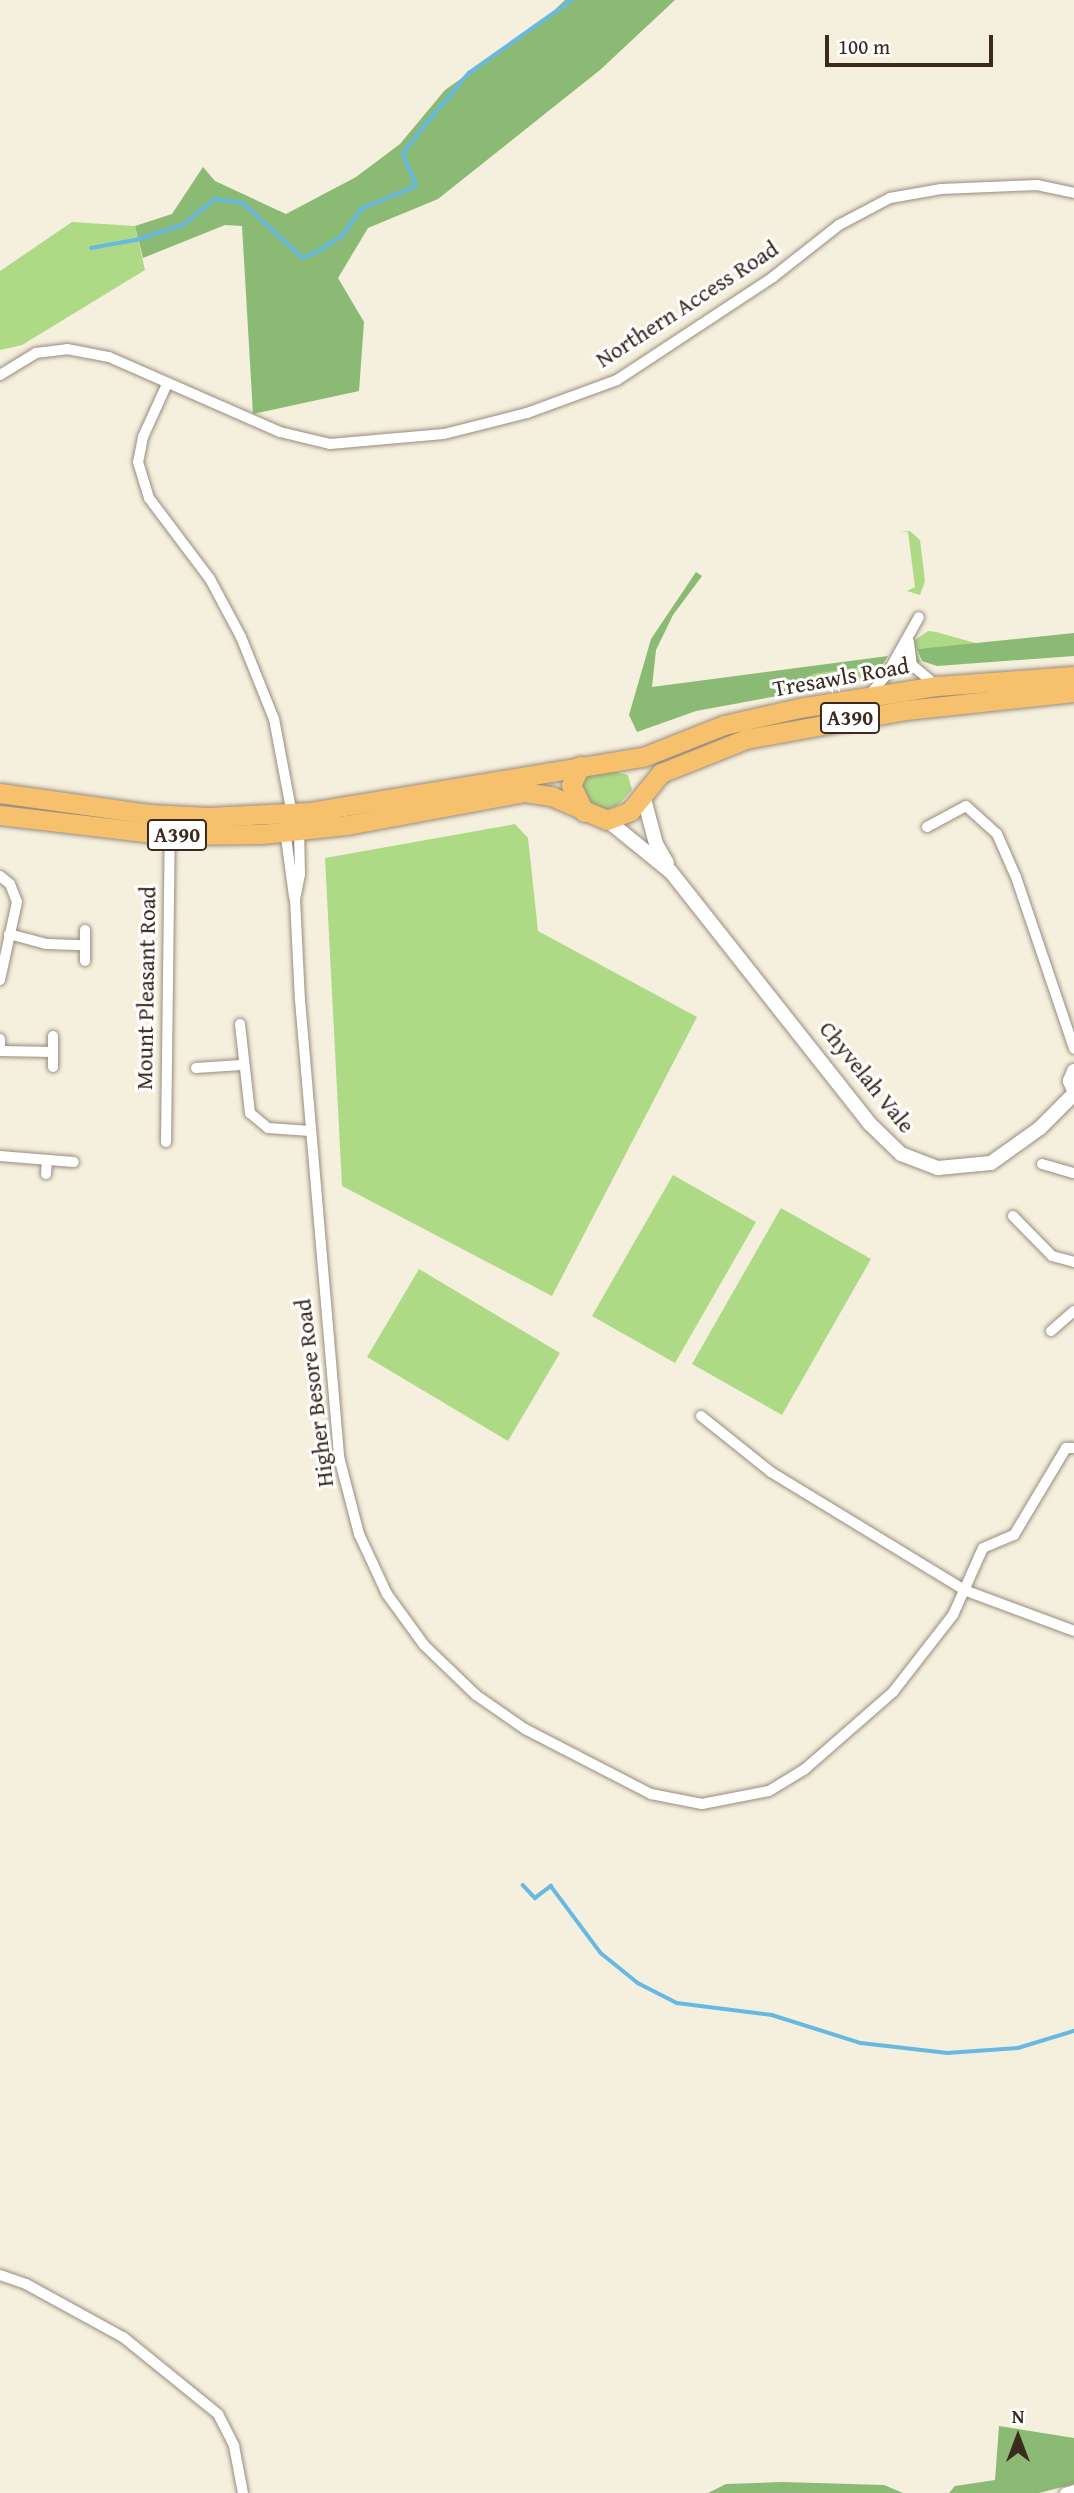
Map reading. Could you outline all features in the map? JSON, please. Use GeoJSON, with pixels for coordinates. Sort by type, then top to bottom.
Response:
{"type":"FeatureCollection","features":[{"type":"Feature","properties":{"kind":"highway","name":"Tresawls Road"},"geometry":{"type":"LineString","coordinates":[[624,760],[652,754],[737,721],[869,696],[937,686],[1074,676]]}},
{"type":"Feature","properties":{"kind":"highway","name":"Tresawls Road"},"geometry":{"type":"LineString","coordinates":[[643,794],[661,773],[765,734],[926,708],[1074,692]]}},
{"type":"Feature","properties":{"kind":"highway","name":"A390"},"geometry":{"type":"LineString","coordinates":[[0,793],[149,814],[292,821],[624,760]]}},
{"type":"Feature","properties":{"kind":"highway"},"geometry":{"type":"LineString","coordinates":[[624,760],[643,794]]}},
{"type":"Feature","properties":{"kind":"highway"},"geometry":{"type":"LineString","coordinates":[[580,766],[571,785],[584,813]]}},
{"type":"Feature","properties":{"kind":"highway","name":"A390"},"geometry":{"type":"LineString","coordinates":[[0,815],[70,826],[170,835],[525,792],[551,796],[584,813],[607,820],[626,814],[643,794]]}},
{"type":"Feature","properties":{"kind":"highway"},"geometry":{"type":"LineString","coordinates":[[0,826],[70,826]]}},
{"type":"Feature","properties":{"kind":"street","name":"Northern Access Road"},"geometry":{"type":"LineString","coordinates":[[0,375],[36,353],[67,349],[109,357],[280,432],[330,444],[444,434],[527,413],[617,380],[773,277],[839,225],[890,198],[941,189],[1037,185],[1074,193]]}},
{"type":"Feature","properties":{"kind":"street","name":"Higher Besore Road"},"geometry":{"type":"LineString","coordinates":[[167,384],[143,437],[138,462],[149,498],[210,579],[241,637],[274,719],[292,821],[310,1130],[333,1415],[354,1520],[380,1581],[409,1627],[446,1669],[497,1710],[650,1794],[702,1804],[744,1800],[790,1780],[893,1692],[941,1633],[964,1590],[968,1573],[983,1548],[1014,1535],[1066,1448],[1074,1448]]}},
{"type":"Feature","properties":{"kind":"street"},"geometry":{"type":"LineString","coordinates":[[869,696],[909,639],[919,618]]}},
{"type":"Feature","properties":{"kind":"street"},"geometry":{"type":"LineString","coordinates":[[909,639],[912,665],[937,686]]}},
{"type":"Feature","properties":{"kind":"street","name":"Chyvelah Vale"},"geometry":{"type":"LineString","coordinates":[[643,794],[656,844],[671,872],[821,1056],[869,1122],[901,1154],[938,1168],[991,1163],[1040,1128],[1074,1093],[1070,1081],[1074,1071]]}},
{"type":"Feature","properties":{"kind":"street"},"geometry":{"type":"LineString","coordinates":[[927,827],[966,806],[997,834],[1016,877],[1074,1048]]}},
{"type":"Feature","properties":{"kind":"street","name":"Chyvelah Vale"},"geometry":{"type":"LineString","coordinates":[[607,820],[671,872]]}},
{"type":"Feature","properties":{"kind":"street","name":"Mount Pleasant Road"},"geometry":{"type":"LineString","coordinates":[[166,1142],[170,835]]}},
{"type":"Feature","properties":{"kind":"street"},"geometry":{"type":"LineString","coordinates":[[0,876],[10,884],[17,902],[0,980]]}},
{"type":"Feature","properties":{"kind":"street"},"geometry":{"type":"LineString","coordinates":[[85,930],[85,961]]}},
{"type":"Feature","properties":{"kind":"street"},"geometry":{"type":"LineString","coordinates":[[9,934],[47,944],[85,945]]}},
{"type":"Feature","properties":{"kind":"street"},"geometry":{"type":"LineString","coordinates":[[240,1024],[246,1105],[254,1119],[276,1131],[310,1130]]}},
{"type":"Feature","properties":{"kind":"street"},"geometry":{"type":"LineString","coordinates":[[53,1036],[53,1067]]}},
{"type":"Feature","properties":{"kind":"street"},"geometry":{"type":"LineString","coordinates":[[0,1039],[0,1051],[53,1052]]}},
{"type":"Feature","properties":{"kind":"street"},"geometry":{"type":"LineString","coordinates":[[196,1068],[241,1065]]}},
{"type":"Feature","properties":{"kind":"street"},"geometry":{"type":"LineString","coordinates":[[0,1156],[74,1163]]}},
{"type":"Feature","properties":{"kind":"street"},"geometry":{"type":"LineString","coordinates":[[46,1174],[47,1160]]}},
{"type":"Feature","properties":{"kind":"street"},"geometry":{"type":"LineString","coordinates":[[1042,1164],[1074,1173]]}},
{"type":"Feature","properties":{"kind":"street"},"geometry":{"type":"LineString","coordinates":[[1013,1216],[1052,1256],[1074,1262]]}},
{"type":"Feature","properties":{"kind":"street"},"geometry":{"type":"LineString","coordinates":[[1051,1331],[1074,1311]]}},
{"type":"Feature","properties":{"kind":"street"},"geometry":{"type":"LineString","coordinates":[[701,1416],[771,1472],[964,1590],[1074,1631]]}},
{"type":"Feature","properties":{"kind":"street"},"geometry":{"type":"LineString","coordinates":[[0,2275],[26,2284],[123,2337],[218,2414],[234,2446],[243,2493]]}},
{"type":"Feature","properties":{"kind":"street"},"geometry":{"type":"LineString","coordinates":[[1065,2493],[1074,2490]]}},
{"type":"Feature","properties":{"kind":"green space"},"geometry":{"type":"Polygon","coordinates":[[[565,0],[675,0],[600,70],[438,199],[368,228],[338,278],[364,322],[359,391],[253,414],[242,226],[225,225],[143,258],[135,226],[172,214],[203,167],[215,181],[286,214],[356,177],[400,144],[445,90],[544,20],[565,0]]]}},
{"type":"Feature","properties":{"kind":"green space"},"geometry":{"type":"Polygon","coordinates":[[[72,222],[135,226],[145,270],[22,345],[0,350],[0,271],[72,222]]]}},
{"type":"Feature","properties":{"kind":"green space"},"geometry":{"type":"Polygon","coordinates":[[[910,531],[920,540],[925,581],[920,595],[907,591],[915,587],[908,532],[900,532],[910,531]]]}},
{"type":"Feature","properties":{"kind":"green space"},"geometry":{"type":"Polygon","coordinates":[[[696,572],[702,576],[673,615],[656,650],[652,687],[888,656],[883,664],[814,674],[783,695],[696,711],[637,732],[629,715],[651,639],[696,572]]]}},
{"type":"Feature","properties":{"kind":"green space"},"geometry":{"type":"Polygon","coordinates":[[[928,631],[979,644],[916,649],[921,662],[915,662],[912,642],[928,631]]]}},
{"type":"Feature","properties":{"kind":"green space"},"geometry":{"type":"Polygon","coordinates":[[[1074,633],[1074,656],[937,666],[922,661],[917,649],[1074,633]]]}},
{"type":"Feature","properties":{"kind":"green space"},"geometry":{"type":"Polygon","coordinates":[[[883,664],[866,679],[783,695],[814,674],[883,664]]]}},
{"type":"Feature","properties":{"kind":"green space"},"geometry":{"type":"Polygon","coordinates":[[[608,770],[628,775],[632,790],[618,805],[606,810],[593,808],[578,785],[585,775],[608,770]]]}},
{"type":"Feature","properties":{"kind":"green space"},"geometry":{"type":"Polygon","coordinates":[[[515,824],[528,838],[538,931],[697,1017],[552,1296],[342,1186],[325,858],[515,824]]]}},
{"type":"Feature","properties":{"kind":"green space"},"geometry":{"type":"Polygon","coordinates":[[[673,1175],[756,1222],[675,1363],[592,1316],[673,1175]]]}},
{"type":"Feature","properties":{"kind":"green space"},"geometry":{"type":"Polygon","coordinates":[[[781,1208],[871,1259],[782,1415],[692,1364],[781,1208]]]}},
{"type":"Feature","properties":{"kind":"green space"},"geometry":{"type":"Polygon","coordinates":[[[419,1269],[560,1353],[508,1441],[367,1357],[419,1269]]]}},
{"type":"Feature","properties":{"kind":"green space"},"geometry":{"type":"Polygon","coordinates":[[[999,2426],[1074,2438],[1074,2484],[1039,2493],[949,2493],[955,2486],[995,2480],[999,2426]]]}},
{"type":"Feature","properties":{"kind":"green space"},"geometry":{"type":"Polygon","coordinates":[[[782,2482],[884,2485],[903,2493],[708,2493],[726,2484],[782,2482]]]}},
{"type":"Feature","properties":{"kind":"waterway"},"geometry":{"type":"LineString","coordinates":[[91,248],[136,240],[183,225],[215,199],[243,203],[303,258],[320,250],[343,235],[361,209],[416,186],[403,154],[424,126],[469,73],[572,0]]}},
{"type":"Feature","properties":{"kind":"waterway"},"geometry":{"type":"LineString","coordinates":[[523,1885],[535,1898],[551,1886],[601,1953],[638,1983],[677,2003],[772,2015],[861,2043],[947,2053],[1018,2048],[1074,2031]]}}]}
